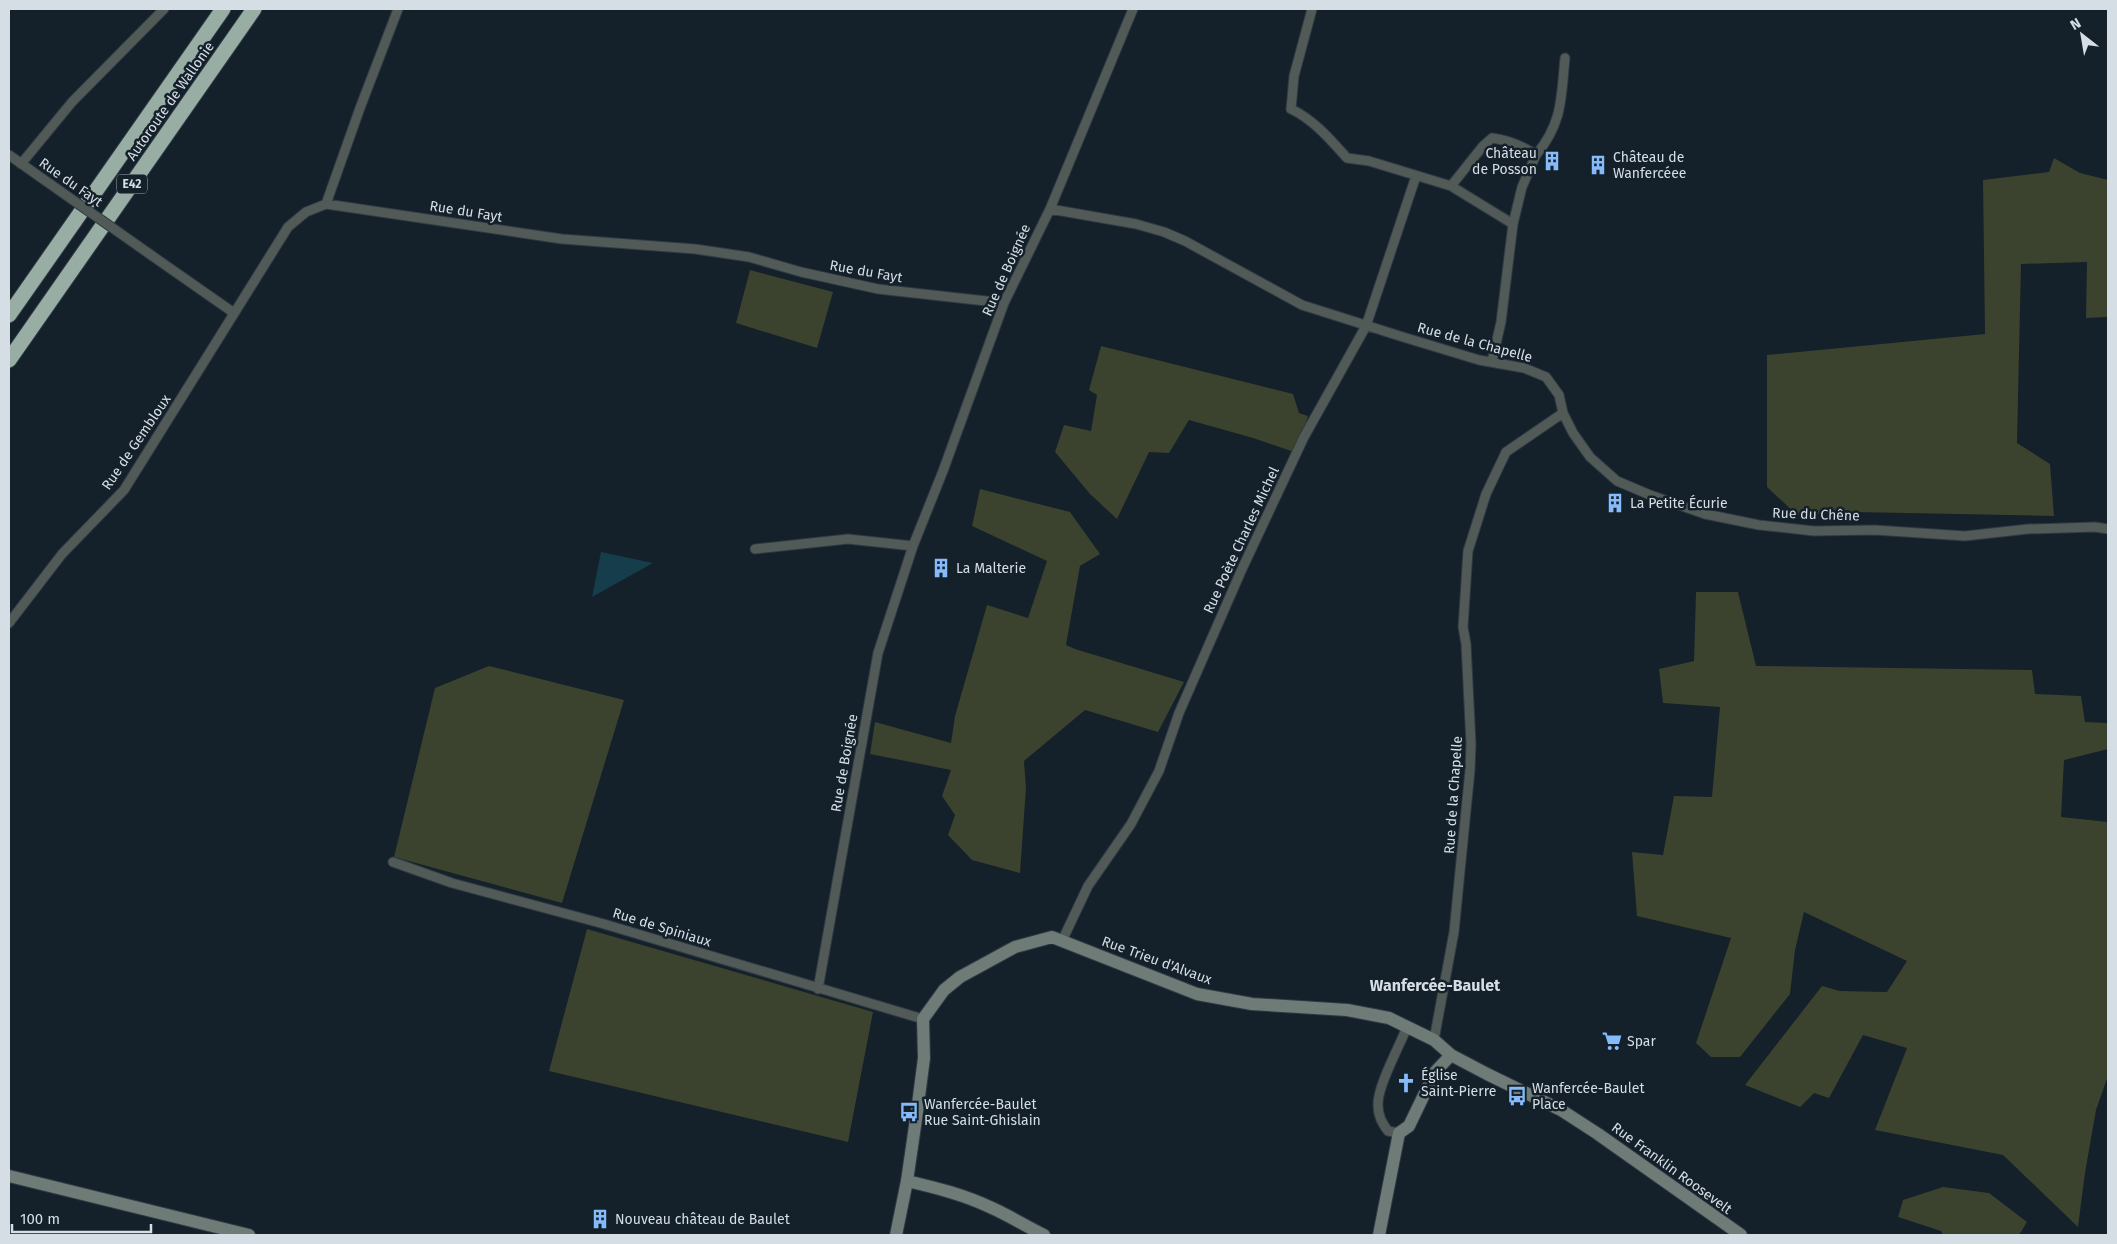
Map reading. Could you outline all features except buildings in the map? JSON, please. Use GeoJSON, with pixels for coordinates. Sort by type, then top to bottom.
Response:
{"type":"FeatureCollection","features":[{"type":"Feature","properties":{"kind":"highway","name":"Autoroute de Wallonie"},"geometry":{"type":"LineString","coordinates":[[9,316],[224,9]]}},
{"type":"Feature","properties":{"kind":"highway","name":"Autoroute de Wallonie"},"geometry":{"type":"LineString","coordinates":[[9,360],[254,9]]}},
{"type":"Feature","properties":{"kind":"main road","name":"Rue Trieu d'Alvaux"},"geometry":{"type":"LineString","coordinates":[[923,1019],[944,990],[980,965],[1015,947],[1052,937],[1197,994],[1252,1004],[1347,1010],[1389,1018],[1434,1040],[1451,1055]]}},
{"type":"Feature","properties":{"kind":"main road"},"geometry":{"type":"LineString","coordinates":[[896,1235],[907,1181],[924,1058],[923,1019]]}},
{"type":"Feature","properties":{"kind":"main road"},"geometry":{"type":"LineString","coordinates":[[1379,1235],[1399,1133],[1409,1126],[1435,1072],[1451,1055]]}},
{"type":"Feature","properties":{"kind":"main road","name":"Rue Franklin Roosevelt"},"geometry":{"type":"LineString","coordinates":[[1451,1055],[1561,1110],[1741,1235]]}},
{"type":"Feature","properties":{"kind":"main road"},"geometry":{"type":"LineString","coordinates":[[9,1176],[249,1235]]}},
{"type":"Feature","properties":{"kind":"main road"},"geometry":{"type":"LineString","coordinates":[[907,1181],[946,1190],[968,1198],[993,1208],[1044,1235]]}},
{"type":"Feature","properties":{"kind":"street","name":"Rue du Fayt"},"geometry":{"type":"LineString","coordinates":[[21,164],[72,102],[164,9]]}},
{"type":"Feature","properties":{"kind":"street"},"geometry":{"type":"LineString","coordinates":[[234,313],[288,227],[306,212],[326,204],[398,9]]}},
{"type":"Feature","properties":{"kind":"street","name":"Rue de Boignée"},"geometry":{"type":"LineString","coordinates":[[818,989],[878,653],[913,546],[1004,303],[1050,209],[1132,9]]}},
{"type":"Feature","properties":{"kind":"street"},"geometry":{"type":"LineString","coordinates":[[1312,9],[1294,76],[1291,109],[1306,116],[1347,158],[1369,161],[1451,186],[1513,224]]}},
{"type":"Feature","properties":{"kind":"street"},"geometry":{"type":"LineString","coordinates":[[1492,362],[1501,322],[1513,224],[1522,187],[1536,155],[1548,140],[1559,116],[1564,58]]}},
{"type":"Feature","properties":{"kind":"street"},"geometry":{"type":"LineString","coordinates":[[1451,186],[1482,146],[1492,138],[1509,142],[1527,149],[1536,155]]}},
{"type":"Feature","properties":{"kind":"street","name":"Rue du Fayt"},"geometry":{"type":"LineString","coordinates":[[9,155],[234,313]]}},
{"type":"Feature","properties":{"kind":"street","name":"Rue Poète Charles Michel"},"geometry":{"type":"LineString","coordinates":[[1062,941],[1088,886],[1131,824],[1159,771],[1179,713],[1242,569],[1304,438],[1366,326],[1416,176]]}},
{"type":"Feature","properties":{"kind":"street","name":"Rue du Fayt"},"geometry":{"type":"LineString","coordinates":[[326,204],[562,239],[695,250],[749,257],[801,272],[878,289],[1004,303]]}},
{"type":"Feature","properties":{"kind":"street","name":"Rue de la Chapelle"},"geometry":{"type":"LineString","coordinates":[[1050,209],[1136,224],[1164,232],[1185,241],[1302,305],[1479,360],[1524,368],[1546,377],[1559,395],[1563,413],[1506,452],[1486,494],[1468,550],[1463,627],[1466,644],[1470,770],[1454,932],[1434,1040]]}},
{"type":"Feature","properties":{"kind":"street","name":"Rue de Gembloux"},"geometry":{"type":"LineString","coordinates":[[9,623],[62,554],[124,490],[234,313]]}},
{"type":"Feature","properties":{"kind":"street","name":"Rue du Chêne"},"geometry":{"type":"LineString","coordinates":[[1563,413],[1573,433],[1590,457],[1617,481],[1705,514],[1759,525],[1814,531],[1875,530],[1965,536],[2028,529],[2095,527],[2108,529]]}},
{"type":"Feature","properties":{"kind":"street"},"geometry":{"type":"LineString","coordinates":[[755,549],[848,539],[913,546]]}},
{"type":"Feature","properties":{"kind":"street","name":"Rue de Spiniaux"},"geometry":{"type":"LineString","coordinates":[[393,862],[452,883],[604,924],[923,1019]]}},
{"type":"Feature","properties":{"kind":"street"},"geometry":{"type":"LineString","coordinates":[[1399,1133],[1388,1131],[1380,1120],[1378,1104],[1383,1086],[1407,1027]]}},
{"type":"Feature","properties":{"kind":"green space"},"geometry":{"type":"Polygon","coordinates":[[[2054,158],[2080,173],[2108,180],[2108,317],[2086,318],[2087,262],[2021,264],[2017,443],[2050,464],[2054,516],[1854,512],[1797,515],[1767,487],[1767,355],[1985,334],[1983,180],[2049,172],[2054,158]]]}},
{"type":"Feature","properties":{"kind":"green space"},"geometry":{"type":"Polygon","coordinates":[[[750,270],[833,292],[817,348],[736,323],[750,270]]]}},
{"type":"Feature","properties":{"kind":"green space"},"geometry":{"type":"Polygon","coordinates":[[[1101,346],[1293,394],[1299,413],[1308,416],[1297,453],[1189,420],[1169,453],[1149,452],[1117,519],[1090,494],[1055,452],[1064,425],[1091,431],[1097,395],[1089,390],[1101,346]]]}},
{"type":"Feature","properties":{"kind":"green space"},"geometry":{"type":"Polygon","coordinates":[[[980,489],[1070,512],[1100,554],[1080,566],[1066,645],[1184,682],[1158,732],[1085,710],[1024,761],[1026,788],[1020,873],[972,860],[948,835],[955,815],[942,796],[951,770],[870,754],[875,722],[951,743],[955,716],[987,605],[1028,618],[1047,561],[972,526],[980,489]]]}},
{"type":"Feature","properties":{"kind":"green space"},"geometry":{"type":"Polygon","coordinates":[[[1696,592],[1738,592],[1756,666],[2032,670],[2035,694],[2081,696],[2085,722],[2108,723],[2108,749],[2064,760],[2061,817],[2108,822],[2108,1076],[2096,1110],[2078,1227],[2003,1155],[1875,1130],[1907,1048],[1863,1035],[1829,1098],[1814,1093],[1800,1107],[1745,1085],[1822,986],[1840,991],[1887,992],[1907,961],[1804,912],[1795,950],[1790,994],[1740,1057],[1711,1057],[1696,1043],[1731,938],[1637,916],[1632,852],[1663,855],[1674,796],[1712,797],[1720,707],[1663,703],[1659,669],[1694,661],[1696,592]]]}},
{"type":"Feature","properties":{"kind":"green space"},"geometry":{"type":"Polygon","coordinates":[[[489,666],[624,700],[562,903],[394,857],[435,688],[489,666]]]}},
{"type":"Feature","properties":{"kind":"green space"},"geometry":{"type":"Polygon","coordinates":[[[587,929],[873,1012],[848,1142],[549,1071],[587,929]]]}},
{"type":"Feature","properties":{"kind":"green space"},"geometry":{"type":"Polygon","coordinates":[[[1943,1187],[1989,1193],[2027,1222],[2019,1235],[1943,1235],[1941,1231],[1898,1217],[1903,1200],[1943,1187]]]}},
{"type":"Feature","properties":{"kind":"water"},"geometry":{"type":"Polygon","coordinates":[[[601,552],[653,563],[592,597],[601,552]]]}},
{"type":"Feature","properties":{"kind":"place","name":"Château de Posson"},"geometry":{"type":"Point","coordinates":[1552,161]}},
{"type":"Feature","properties":{"kind":"place","name":"Château de Wanfercéee"},"geometry":{"type":"Point","coordinates":[1598,165]}},
{"type":"Feature","properties":{"kind":"place","name":"La Petite Écurie"},"geometry":{"type":"Point","coordinates":[1615,503]}},
{"type":"Feature","properties":{"kind":"place","name":"La Malterie"},"geometry":{"type":"Point","coordinates":[941,568]}},
{"type":"Feature","properties":{"kind":"place","name":"Spar"},"geometry":{"type":"Point","coordinates":[1612,1041]}},
{"type":"Feature","properties":{"kind":"place","name":"Église Saint-Pierre"},"geometry":{"type":"Point","coordinates":[1406,1083]}},
{"type":"Feature","properties":{"kind":"place","name":"Wanfercée-Baulet Place"},"geometry":{"type":"Point","coordinates":[1517,1096]}},
{"type":"Feature","properties":{"kind":"place","name":"Wanfercée-Baulet Rue Saint-Ghislain"},"geometry":{"type":"Point","coordinates":[909,1112]}},
{"type":"Feature","properties":{"kind":"place","name":"Nouveau château de Baulet"},"geometry":{"type":"Point","coordinates":[600,1219]}},
{"type":"Feature","properties":{"kind":"district","name":"Wanfercée-Baulet"},"geometry":{"type":"Point","coordinates":[1435,985]}}]}
